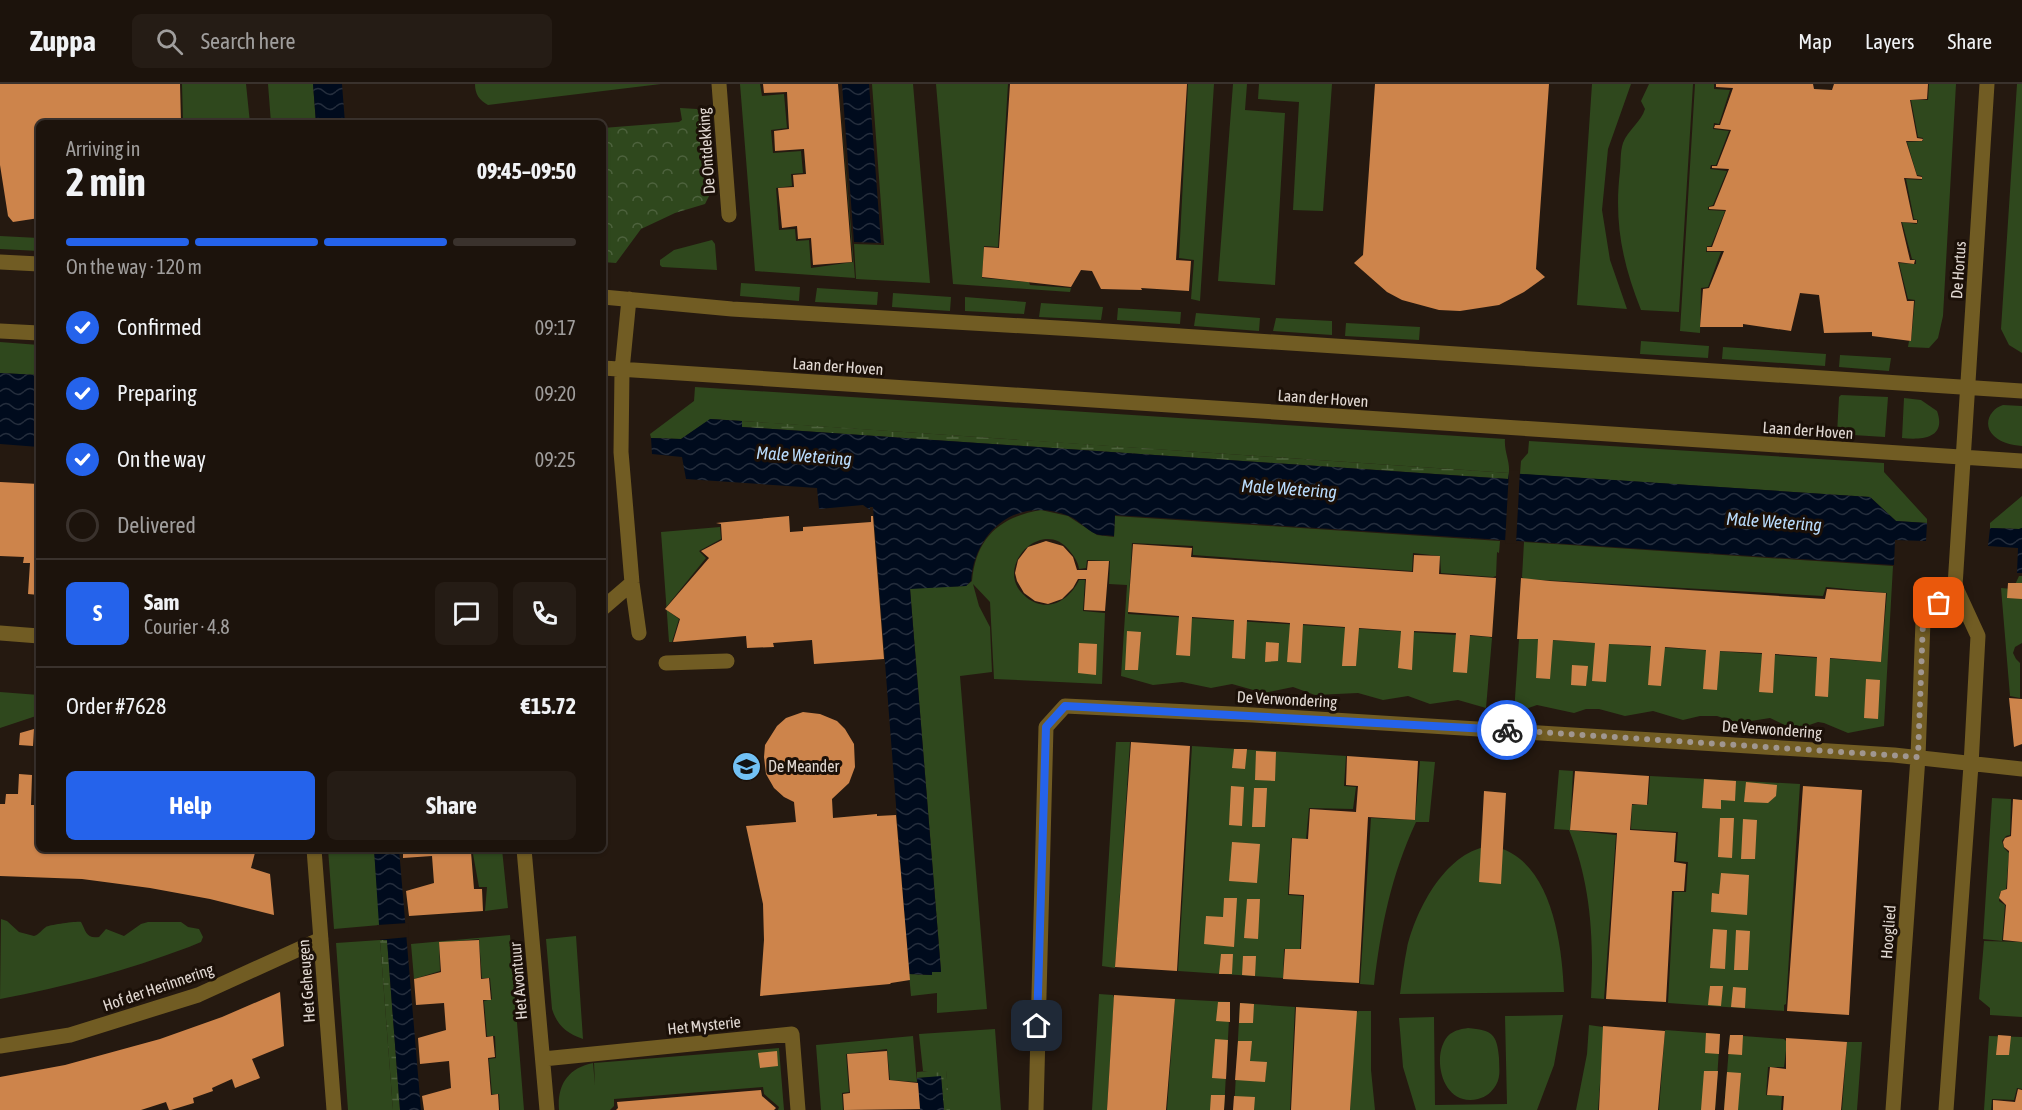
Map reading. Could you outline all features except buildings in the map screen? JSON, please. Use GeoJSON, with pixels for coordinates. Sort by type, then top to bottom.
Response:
{"type":"FeatureCollection","features":[{"type":"Feature","properties":{"kind":"street","name":"De Ontdekking"},"geometry":{"type":"LineString","coordinates":[[719,84],[729,215]]}},
{"type":"Feature","properties":{"kind":"street","name":"De Hortus"},"geometry":{"type":"LineString","coordinates":[[1965,458],[1987,84]]}},
{"type":"Feature","properties":{"kind":"street"},"geometry":{"type":"LineString","coordinates":[[0,262],[36,264]]}},
{"type":"Feature","properties":{"kind":"street"},"geometry":{"type":"LineString","coordinates":[[606,297],[732,309],[2022,391]]}},
{"type":"Feature","properties":{"kind":"street"},"geometry":{"type":"LineString","coordinates":[[629,299],[622,370],[621,452],[632,583],[639,633]]}},
{"type":"Feature","properties":{"kind":"street"},"geometry":{"type":"LineString","coordinates":[[0,331],[36,333]]}},
{"type":"Feature","properties":{"kind":"street","name":"Laan der Hoven"},"geometry":{"type":"LineString","coordinates":[[606,368],[2022,461]]}},
{"type":"Feature","properties":{"kind":"street"},"geometry":{"type":"LineString","coordinates":[[1946,1110],[1978,636],[1955,586],[1965,458]]}},
{"type":"Feature","properties":{"kind":"street"},"geometry":{"type":"LineString","coordinates":[[606,605],[632,583]]}},
{"type":"Feature","properties":{"kind":"street","name":"Hooglied"},"geometry":{"type":"LineString","coordinates":[[1893,1110],[1918,757],[1923,621],[1955,586]]}},
{"type":"Feature","properties":{"kind":"street"},"geometry":{"type":"LineString","coordinates":[[0,633],[36,636]]}},
{"type":"Feature","properties":{"kind":"street"},"geometry":{"type":"LineString","coordinates":[[666,663],[728,661]]}},
{"type":"Feature","properties":{"kind":"street","name":"De Verwondering"},"geometry":{"type":"LineString","coordinates":[[1036,1110],[1046,727],[1065,706],[1489,729],[1918,757]]}},
{"type":"Feature","properties":{"kind":"street"},"geometry":{"type":"LineString","coordinates":[[1918,757],[1971,765],[2022,769]]}},
{"type":"Feature","properties":{"kind":"street","name":"Het Geheugen"},"geometry":{"type":"LineString","coordinates":[[314,852],[334,1110]]}},
{"type":"Feature","properties":{"kind":"street","name":"Het Avontuur"},"geometry":{"type":"LineString","coordinates":[[525,852],[547,1110]]}},
{"type":"Feature","properties":{"kind":"street","name":"Hof der Herinnering"},"geometry":{"type":"LineString","coordinates":[[0,1046],[70,1035],[198,995],[321,939]]}},
{"type":"Feature","properties":{"kind":"street","name":"Het Mysterie"},"geometry":{"type":"LineString","coordinates":[[543,1059],[792,1034],[798,1110]]}},
{"type":"Feature","properties":{"kind":"green space"},"geometry":{"type":"Polygon","coordinates":[[[182,84],[246,84],[250,120],[183,120],[182,84]]]}},
{"type":"Feature","properties":{"kind":"green space"},"geometry":{"type":"Polygon","coordinates":[[[268,84],[313,84],[316,120],[271,120],[268,84]]]}},
{"type":"Feature","properties":{"kind":"green space"},"geometry":{"type":"Polygon","coordinates":[[[475,84],[661,84],[488,105],[478,96],[475,84]]]}},
{"type":"Feature","properties":{"kind":"green space"},"geometry":{"type":"Polygon","coordinates":[[[740,84],[760,84],[762,96],[784,94],[787,128],[771,130],[773,153],[801,151],[803,173],[791,174],[792,186],[776,188],[779,230],[795,229],[796,241],[809,240],[811,268],[853,262],[839,84],[855,278],[755,271],[740,84]]]}},
{"type":"Feature","properties":{"kind":"green space"},"geometry":{"type":"Polygon","coordinates":[[[872,84],[913,84],[930,283],[856,279],[854,244],[884,245],[872,84]]]}},
{"type":"Feature","properties":{"kind":"green space"},"geometry":{"type":"Polygon","coordinates":[[[936,84],[1008,84],[998,247],[984,246],[982,278],[1071,288],[1070,292],[953,284],[936,84]]]}},
{"type":"Feature","properties":{"kind":"green space"},"geometry":{"type":"Polygon","coordinates":[[[1188,84],[1214,84],[1200,301],[1191,299],[1194,260],[1179,258],[1188,84]]]}},
{"type":"Feature","properties":{"kind":"green space"},"geometry":{"type":"Polygon","coordinates":[[[1233,84],[1247,84],[1245,110],[1285,113],[1275,285],[1218,281],[1233,84]]]}},
{"type":"Feature","properties":{"kind":"green space"},"geometry":{"type":"Polygon","coordinates":[[[1259,84],[1332,84],[1323,211],[1293,210],[1299,102],[1258,99],[1259,84]]]}},
{"type":"Feature","properties":{"kind":"green space"},"geometry":{"type":"Polygon","coordinates":[[[1592,84],[1631,84],[1608,149],[1602,210],[1610,260],[1627,309],[1577,305],[1592,84]]]}},
{"type":"Feature","properties":{"kind":"green space"},"geometry":{"type":"Polygon","coordinates":[[[1649,84],[1693,84],[1679,312],[1641,310],[1621,242],[1618,190],[1621,150],[1625,138],[1643,114],[1645,109],[1641,101],[1649,84]]]}},
{"type":"Feature","properties":{"kind":"green space"},"geometry":{"type":"Polygon","coordinates":[[[1695,84],[1714,84],[1714,89],[1730,90],[1719,124],[1714,123],[1713,129],[1729,131],[1716,165],[1711,165],[1710,169],[1727,171],[1713,205],[1708,207],[1708,210],[1725,211],[1711,246],[1707,246],[1706,252],[1721,252],[1708,287],[1701,288],[1700,333],[1680,331],[1695,84]]]}},
{"type":"Feature","properties":{"kind":"green space"},"geometry":{"type":"Polygon","coordinates":[[[1929,84],[1956,84],[1943,316],[1938,338],[1929,348],[1908,347],[1911,341],[1915,300],[1908,299],[1899,263],[1916,264],[1916,260],[1912,259],[1902,222],[1917,224],[1918,220],[1914,219],[1906,179],[1922,180],[1922,176],[1917,175],[1907,142],[1923,141],[1923,138],[1918,137],[1911,100],[1928,100],[1929,84]]]}},
{"type":"Feature","properties":{"kind":"green space"},"geometry":{"type":"Polygon","coordinates":[[[2017,84],[2022,84],[2022,353],[2009,345],[2001,329],[2017,84]]]}},
{"type":"Feature","properties":{"kind":"green space"},"geometry":{"type":"Polygon","coordinates":[[[680,108],[697,109],[705,121],[711,192],[705,204],[675,213],[641,229],[616,263],[606,262],[606,128],[682,120],[680,108]]]}},
{"type":"Feature","properties":{"kind":"green space"},"geometry":{"type":"Polygon","coordinates":[[[0,236],[36,238],[36,251],[0,249],[0,236]]]}},
{"type":"Feature","properties":{"kind":"green space"},"geometry":{"type":"Polygon","coordinates":[[[712,240],[715,244],[717,270],[662,267],[660,265],[660,260],[674,250],[712,240]]]}},
{"type":"Feature","properties":{"kind":"green space"},"geometry":{"type":"Polygon","coordinates":[[[741,283],[800,287],[799,301],[740,296],[741,283]]]}},
{"type":"Feature","properties":{"kind":"green space"},"geometry":{"type":"Polygon","coordinates":[[[817,288],[878,292],[877,305],[815,302],[817,288]]]}},
{"type":"Feature","properties":{"kind":"green space"},"geometry":{"type":"Polygon","coordinates":[[[893,293],[951,297],[950,311],[892,307],[893,293]]]}},
{"type":"Feature","properties":{"kind":"green space"},"geometry":{"type":"Polygon","coordinates":[[[965,297],[1026,302],[1024,314],[965,311],[965,297]]]}},
{"type":"Feature","properties":{"kind":"green space"},"geometry":{"type":"Polygon","coordinates":[[[1041,303],[1103,307],[1101,320],[1039,317],[1041,303]]]}},
{"type":"Feature","properties":{"kind":"green space"},"geometry":{"type":"Polygon","coordinates":[[[1118,308],[1181,312],[1180,324],[1117,320],[1118,308]]]}},
{"type":"Feature","properties":{"kind":"green space"},"geometry":{"type":"Polygon","coordinates":[[[1196,313],[1260,318],[1259,331],[1194,326],[1196,313]]]}},
{"type":"Feature","properties":{"kind":"green space"},"geometry":{"type":"Polygon","coordinates":[[[1276,318],[1332,321],[1332,335],[1273,331],[1276,318]]]}},
{"type":"Feature","properties":{"kind":"green space"},"geometry":{"type":"Polygon","coordinates":[[[1346,323],[1420,327],[1419,340],[1345,336],[1346,323]]]}},
{"type":"Feature","properties":{"kind":"green space"},"geometry":{"type":"Polygon","coordinates":[[[1641,341],[1709,346],[1708,358],[1640,354],[1641,341]]]}},
{"type":"Feature","properties":{"kind":"green space"},"geometry":{"type":"Polygon","coordinates":[[[0,342],[36,345],[36,375],[0,373],[0,342]]]}},
{"type":"Feature","properties":{"kind":"green space"},"geometry":{"type":"Polygon","coordinates":[[[1723,347],[1826,354],[1825,366],[1722,359],[1723,347]]]}},
{"type":"Feature","properties":{"kind":"green space"},"geometry":{"type":"Polygon","coordinates":[[[1840,355],[1891,358],[1889,371],[1839,367],[1840,355]]]}},
{"type":"Feature","properties":{"kind":"green space"},"geometry":{"type":"Polygon","coordinates":[[[695,387],[1505,439],[1509,473],[711,419],[681,439],[651,438],[650,434],[694,401],[695,387]]]}},
{"type":"Feature","properties":{"kind":"green space"},"geometry":{"type":"Polygon","coordinates":[[[1841,395],[1888,397],[1885,437],[1837,434],[1841,395]]]}},
{"type":"Feature","properties":{"kind":"green space"},"geometry":{"type":"Polygon","coordinates":[[[1904,398],[1921,400],[1937,411],[1938,427],[1930,436],[1917,439],[1902,438],[1904,398]]]}},
{"type":"Feature","properties":{"kind":"green space"},"geometry":{"type":"Polygon","coordinates":[[[2003,405],[2022,406],[2022,446],[2003,442],[1990,432],[1989,418],[1994,410],[2003,405]]]}},
{"type":"Feature","properties":{"kind":"green space"},"geometry":{"type":"Polygon","coordinates":[[[742,421],[1509,473],[1509,479],[742,427],[742,421]]]}},
{"type":"Feature","properties":{"kind":"green space"},"geometry":{"type":"Polygon","coordinates":[[[1529,441],[1884,463],[1884,472],[1927,519],[1927,523],[1896,521],[1870,497],[1520,474],[1521,461],[1528,453],[1529,441]]]}},
{"type":"Feature","properties":{"kind":"green space"},"geometry":{"type":"Polygon","coordinates":[[[2022,496],[2022,528],[1990,528],[1990,523],[2022,496]]]}},
{"type":"Feature","properties":{"kind":"green space"},"geometry":{"type":"Polygon","coordinates":[[[1041,510],[1068,516],[1097,535],[1114,537],[1115,516],[1500,541],[1496,576],[1493,577],[1441,573],[1440,556],[1413,553],[1412,571],[1193,555],[1193,546],[1132,543],[1128,614],[1489,637],[1492,638],[1486,708],[1458,700],[1430,704],[1408,696],[1383,700],[1358,693],[1315,695],[1293,687],[1264,693],[1232,684],[1211,688],[1182,682],[1153,685],[1121,676],[1127,585],[1109,584],[1110,561],[1087,560],[1086,568],[1079,569],[1072,554],[1057,541],[1045,539],[1034,543],[1024,550],[1017,561],[1014,573],[1017,586],[1026,597],[1034,602],[1049,605],[1057,603],[1069,594],[1079,580],[1085,580],[1083,611],[1105,613],[1102,684],[994,679],[990,602],[973,584],[979,606],[990,627],[992,672],[960,676],[987,1009],[937,1013],[937,993],[911,996],[909,974],[931,975],[931,972],[941,971],[910,588],[966,586],[972,581],[979,553],[992,532],[1013,518],[1041,510]]]}},
{"type":"Feature","properties":{"kind":"green space"},"geometry":{"type":"Polygon","coordinates":[[[720,527],[721,539],[699,551],[706,558],[667,606],[668,611],[679,619],[672,642],[669,642],[661,532],[720,527]]]}},
{"type":"Feature","properties":{"kind":"green space"},"geometry":{"type":"Polygon","coordinates":[[[1524,542],[1893,566],[1884,726],[1848,733],[1818,722],[1795,730],[1770,718],[1738,723],[1717,716],[1700,716],[1683,720],[1653,711],[1625,716],[1599,709],[1586,709],[1574,713],[1537,705],[1514,713],[1519,639],[1521,638],[1881,662],[1887,593],[1826,587],[1823,596],[1524,579],[1522,577],[1524,542]]]}},
{"type":"Feature","properties":{"kind":"green space"},"geometry":{"type":"Polygon","coordinates":[[[2019,576],[2022,576],[2022,643],[2015,647],[2013,653],[2020,663],[2020,698],[2010,696],[2001,588],[2013,589],[2019,576]]]}},
{"type":"Feature","properties":{"kind":"green space"},"geometry":{"type":"Polygon","coordinates":[[[0,692],[36,695],[36,716],[0,728],[0,692]]]}},
{"type":"Feature","properties":{"kind":"green space"},"geometry":{"type":"Polygon","coordinates":[[[1116,742],[1130,742],[1115,968],[1102,966],[1116,742]]]}},
{"type":"Feature","properties":{"kind":"green space"},"geometry":{"type":"Polygon","coordinates":[[[1192,746],[1346,756],[1344,786],[1356,787],[1353,809],[1309,808],[1306,839],[1291,838],[1288,895],[1303,896],[1300,949],[1284,949],[1283,978],[1178,971],[1192,746]]]}},
{"type":"Feature","properties":{"kind":"green space"},"geometry":{"type":"Polygon","coordinates":[[[1420,761],[1435,762],[1429,822],[1416,822],[1400,862],[1384,922],[1374,985],[1360,984],[1371,818],[1415,820],[1420,761]]]}},
{"type":"Feature","properties":{"kind":"green space"},"geometry":{"type":"Polygon","coordinates":[[[1559,770],[1573,771],[1570,830],[1616,835],[1604,999],[1591,998],[1591,933],[1582,870],[1569,830],[1554,829],[1559,770]]]}},
{"type":"Feature","properties":{"kind":"green space"},"geometry":{"type":"Polygon","coordinates":[[[1650,776],[1800,784],[1784,1011],[1668,1003],[1674,892],[1686,892],[1688,862],[1676,861],[1678,832],[1631,829],[1632,805],[1648,804],[1650,776]]]}},
{"type":"Feature","properties":{"kind":"green space"},"geometry":{"type":"Polygon","coordinates":[[[1992,798],[2011,799],[2010,835],[2002,841],[2009,853],[2006,889],[2000,892],[1999,901],[2005,905],[2002,941],[1983,939],[1992,798]]]}},
{"type":"Feature","properties":{"kind":"green space"},"geometry":{"type":"Polygon","coordinates":[[[1492,846],[1512,853],[1528,866],[1540,884],[1556,927],[1564,992],[1400,994],[1411,933],[1426,899],[1448,869],[1461,858],[1476,850],[1492,846]]]}},
{"type":"Feature","properties":{"kind":"green space"},"geometry":{"type":"Polygon","coordinates":[[[328,852],[374,852],[380,925],[334,929],[328,852]]]}},
{"type":"Feature","properties":{"kind":"green space"},"geometry":{"type":"Polygon","coordinates":[[[502,852],[508,908],[485,911],[487,887],[479,887],[473,854],[502,852]]]}},
{"type":"Feature","properties":{"kind":"green space"},"geometry":{"type":"Polygon","coordinates":[[[1,919],[7,921],[19,932],[34,936],[48,926],[74,922],[81,922],[91,937],[99,937],[106,929],[124,936],[148,922],[181,922],[188,927],[199,929],[203,937],[201,942],[189,947],[120,970],[0,999],[1,919]]]}},
{"type":"Feature","properties":{"kind":"green space"},"geometry":{"type":"Polygon","coordinates":[[[510,935],[524,1110],[500,1110],[499,1094],[492,1094],[489,1059],[496,1058],[495,1036],[487,1036],[484,1001],[492,999],[490,978],[482,978],[479,939],[439,943],[440,971],[414,979],[411,944],[510,935]]]}},
{"type":"Feature","properties":{"kind":"green space"},"geometry":{"type":"Polygon","coordinates":[[[576,936],[583,1039],[563,1028],[554,1015],[546,939],[576,936]]]}},
{"type":"Feature","properties":{"kind":"green space"},"geometry":{"type":"Polygon","coordinates":[[[387,939],[400,1110],[393,1110],[380,940],[387,939]]]}},
{"type":"Feature","properties":{"kind":"green space"},"geometry":{"type":"Polygon","coordinates":[[[380,940],[393,1110],[348,1110],[336,943],[380,940]]]}},
{"type":"Feature","properties":{"kind":"green space"},"geometry":{"type":"Polygon","coordinates":[[[1984,941],[2022,942],[2022,1017],[1990,1015],[1990,1008],[1979,999],[1984,941]]]}},
{"type":"Feature","properties":{"kind":"green space"},"geometry":{"type":"Polygon","coordinates":[[[1099,994],[1113,995],[1114,998],[1107,1110],[1092,1110],[1099,994]]]}},
{"type":"Feature","properties":{"kind":"green space"},"geometry":{"type":"Polygon","coordinates":[[[1175,999],[1230,1002],[1224,1110],[1167,1110],[1175,999]]]}},
{"type":"Feature","properties":{"kind":"green space"},"geometry":{"type":"Polygon","coordinates":[[[1240,1003],[1295,1007],[1290,1110],[1234,1110],[1240,1003]]]}},
{"type":"Feature","properties":{"kind":"green space"},"geometry":{"type":"Polygon","coordinates":[[[1358,1011],[1371,1011],[1371,1070],[1375,1110],[1350,1110],[1358,1011]]]}},
{"type":"Feature","properties":{"kind":"green space"},"geometry":{"type":"Polygon","coordinates":[[[1563,1015],[1554,1065],[1537,1110],[1416,1110],[1403,1067],[1399,1018],[1434,1017],[1435,1105],[1507,1104],[1505,1016],[1563,1015]]]}},
{"type":"Feature","properties":{"kind":"green space"},"geometry":{"type":"Polygon","coordinates":[[[1589,1025],[1603,1027],[1604,1030],[1598,1110],[1576,1110],[1587,1054],[1589,1025]]]}},
{"type":"Feature","properties":{"kind":"green space"},"geometry":{"type":"Polygon","coordinates":[[[1468,1028],[1488,1032],[1495,1038],[1498,1050],[1498,1082],[1491,1092],[1478,1099],[1465,1099],[1455,1095],[1447,1087],[1440,1064],[1444,1042],[1450,1034],[1468,1028]]]}},
{"type":"Feature","properties":{"kind":"green space"},"geometry":{"type":"Polygon","coordinates":[[[995,1029],[1001,1110],[949,1110],[946,1071],[923,1071],[919,1034],[995,1029]]]}},
{"type":"Feature","properties":{"kind":"green space"},"geometry":{"type":"Polygon","coordinates":[[[1665,1030],[1720,1034],[1715,1110],[1659,1110],[1665,1030]]]}},
{"type":"Feature","properties":{"kind":"green space"},"geometry":{"type":"Polygon","coordinates":[[[1730,1035],[1784,1039],[1787,1042],[1784,1067],[1768,1067],[1766,1095],[1782,1096],[1781,1110],[1724,1110],[1730,1035]]]}},
{"type":"Feature","properties":{"kind":"green space"},"geometry":{"type":"Polygon","coordinates":[[[913,1036],[917,1082],[890,1080],[887,1049],[846,1054],[849,1092],[842,1093],[843,1110],[821,1110],[816,1045],[913,1036]]]}},
{"type":"Feature","properties":{"kind":"green space"},"geometry":{"type":"Polygon","coordinates":[[[1989,1036],[2022,1037],[2022,1089],[2017,1088],[2014,1100],[1992,1099],[1991,1110],[1984,1110],[1989,1036]]]}},
{"type":"Feature","properties":{"kind":"green space"},"geometry":{"type":"Polygon","coordinates":[[[1847,1042],[1862,1042],[1857,1110],[1842,1110],[1847,1042]]]}},
{"type":"Feature","properties":{"kind":"green space"},"geometry":{"type":"Polygon","coordinates":[[[779,1048],[784,1110],[778,1110],[779,1107],[764,1094],[763,1087],[614,1099],[614,1106],[610,1110],[559,1110],[562,1085],[571,1073],[584,1065],[593,1063],[595,1085],[594,1063],[779,1048]]]}},
{"type":"Feature","properties":{"kind":"green space"},"geometry":{"type":"Polygon","coordinates":[[[946,1070],[950,1110],[944,1110],[941,1077],[917,1078],[917,1072],[946,1070]]]}},
{"type":"Feature","properties":{"kind":"water"},"geometry":{"type":"Polygon","coordinates":[[[313,84],[342,84],[345,120],[316,120],[313,84]]]}},
{"type":"Feature","properties":{"kind":"water"},"geometry":{"type":"Polygon","coordinates":[[[842,84],[869,84],[881,243],[854,242],[842,84]]]}},
{"type":"Feature","properties":{"kind":"water"},"geometry":{"type":"Polygon","coordinates":[[[0,373],[36,375],[36,447],[0,444],[0,373]]]}},
{"type":"Feature","properties":{"kind":"water","name":"Male Wetering"},"geometry":{"type":"Polygon","coordinates":[[[710,419],[742,421],[742,427],[1508,479],[1509,473],[1870,497],[1896,521],[1927,523],[1926,541],[1895,540],[1894,565],[1115,515],[1114,536],[1096,534],[1069,516],[1050,511],[1033,510],[1017,514],[990,532],[974,562],[971,581],[966,586],[910,589],[941,972],[932,972],[932,975],[909,974],[873,507],[870,507],[870,510],[863,505],[819,509],[817,488],[686,479],[682,457],[652,454],[651,438],[681,439],[710,419]]]}},
{"type":"Feature","properties":{"kind":"water"},"geometry":{"type":"Polygon","coordinates":[[[1990,528],[2022,528],[2022,573],[2017,573],[2018,548],[1988,546],[1990,528]]]}},
{"type":"Feature","properties":{"kind":"water"},"geometry":{"type":"Polygon","coordinates":[[[374,852],[399,852],[421,1110],[400,1110],[387,940],[380,940],[374,852]]]}},
{"type":"Feature","properties":{"kind":"water"},"geometry":{"type":"Polygon","coordinates":[[[941,1076],[944,1110],[920,1110],[917,1078],[941,1076]]]}},
{"type":"Feature","properties":{"kind":"pier"},"geometry":{"type":"Polygon","coordinates":[[[1509,470],[1520,471],[1516,544],[1505,543],[1509,470]]]}},
{"type":"Feature","properties":{"kind":"pier"},"geometry":{"type":"Polygon","coordinates":[[[408,923],[409,937],[377,940],[377,925],[408,923]]]}},
{"type":"Feature","properties":{"kind":"way so far"},"geometry":{"type":"LineString","coordinates":[[1507,730],[1918,757],[1923,621],[1939,603]]}},
{"type":"Feature","properties":{"kind":"place","name":"De Meander"},"geometry":{"type":"Point","coordinates":[747,766]}},
{"type":"Feature","properties":{"kind":"route"},"geometry":{"type":"LineString","coordinates":[[1037,1026],[1046,727],[1065,706],[1507,730]]}}]}
